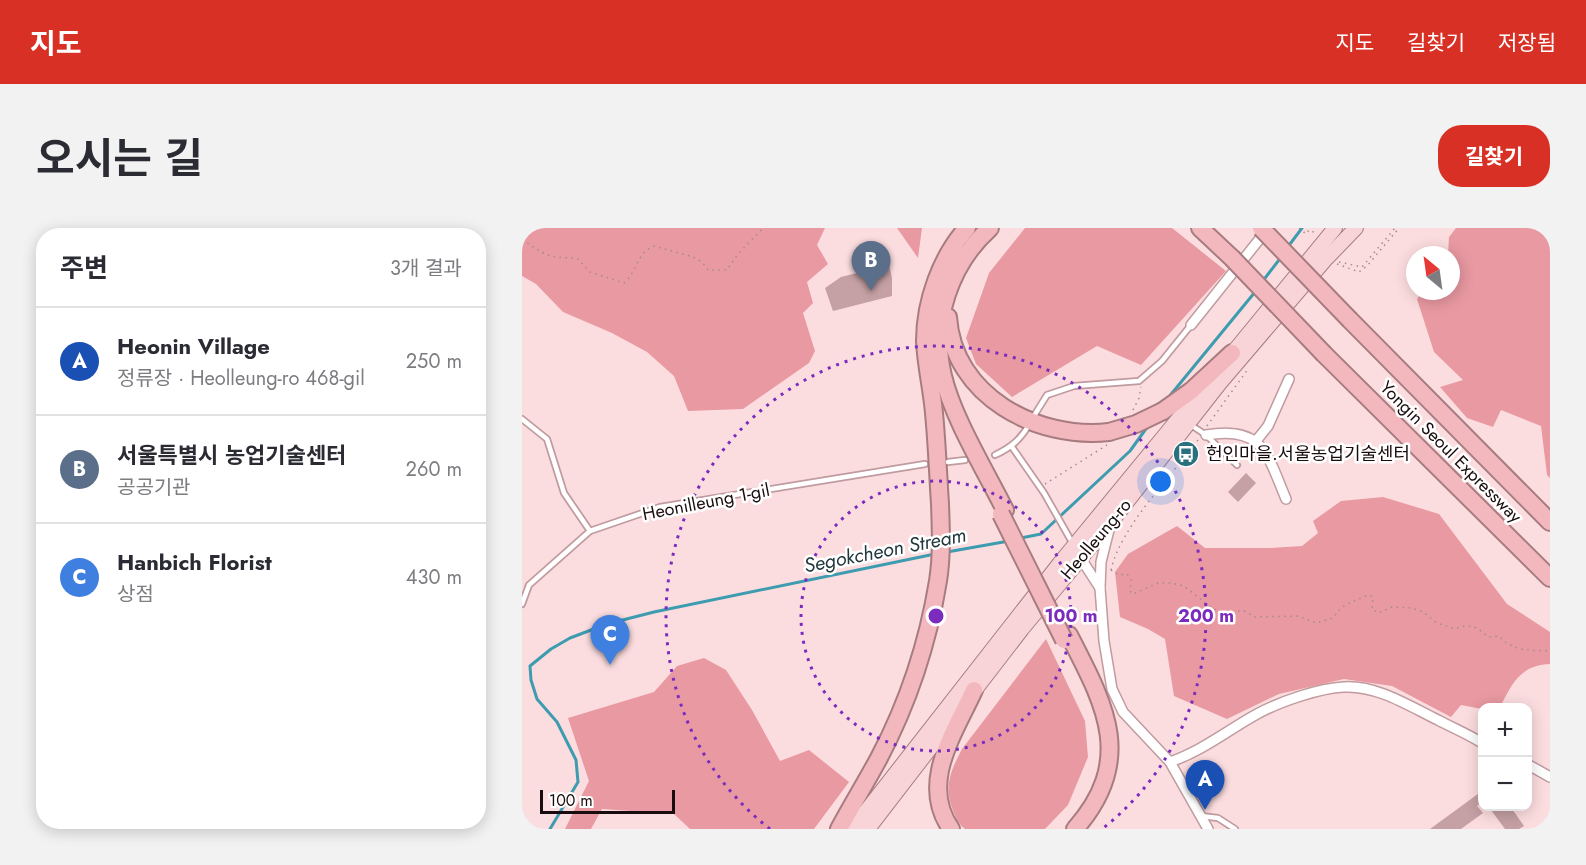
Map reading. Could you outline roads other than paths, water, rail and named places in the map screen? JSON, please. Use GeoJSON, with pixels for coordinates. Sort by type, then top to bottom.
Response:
{"type":"FeatureCollection","features":[{"type":"Feature","properties":{"kind":"highway"},"geometry":{"type":"LineString","coordinates":[[968,228],[945,259],[941,291],[942,375],[955,410],[1003,512],[1066,638],[1098,694],[1108,725],[1109,759],[1100,789],[1088,813],[1075,829]]}},
{"type":"Feature","properties":{"kind":"highway"},"geometry":{"type":"LineString","coordinates":[[838,829],[880,756],[901,710],[920,658],[938,580],[941,524],[939,458],[925,340],[941,291],[967,253],[990,228]]}},
{"type":"Feature","properties":{"kind":"highway","name":"Yongin Seoul Expressway"},"geometry":{"type":"LineString","coordinates":[[1200,228],[1550,578]]}},
{"type":"Feature","properties":{"kind":"highway","name":"Yongin Seoul Expressway"},"geometry":{"type":"LineString","coordinates":[[1261,228],[1550,522]]}},
{"type":"Feature","properties":{"kind":"highway"},"geometry":{"type":"LineString","coordinates":[[941,291],[953,346],[966,370],[985,394],[1003,407],[1047,427],[1076,433],[1109,432],[1136,424],[1163,411],[1191,391],[1232,353]]}},
{"type":"Feature","properties":{"kind":"highway"},"geometry":{"type":"LineString","coordinates":[[1064,829],[1080,811],[1091,793],[1101,767],[1102,750],[1095,711],[1066,638]]}},
{"type":"Feature","properties":{"kind":"highway"},"geometry":{"type":"LineString","coordinates":[[951,829],[939,804],[937,775],[974,690]]}},
{"type":"Feature","properties":{"kind":"main road","name":"Heolleung-ro"},"geometry":{"type":"LineString","coordinates":[[852,829],[1077,552],[1232,353],[1335,228]]}},
{"type":"Feature","properties":{"kind":"main road","name":"Heolleung-ro"},"geometry":{"type":"LineString","coordinates":[[868,829],[1022,629],[1077,552],[1112,521],[1188,424],[1356,228]]}},
{"type":"Feature","properties":{"kind":"street"},"geometry":{"type":"LineString","coordinates":[[1191,325],[1268,228]]}},
{"type":"Feature","properties":{"kind":"street"},"geometry":{"type":"LineString","coordinates":[[1256,441],[1268,426],[1289,379]]}},
{"type":"Feature","properties":{"kind":"street"},"geometry":{"type":"LineString","coordinates":[[1204,434],[1235,434],[1251,437],[1261,444],[1286,499]]}},
{"type":"Feature","properties":{"kind":"street"},"geometry":{"type":"LineString","coordinates":[[1112,521],[1101,562],[1100,588],[1104,641],[1112,689],[1123,712],[1170,762],[1209,829]]}},
{"type":"Feature","properties":{"kind":"street"},"geometry":{"type":"LineString","coordinates":[[1077,552],[1100,588]]}},
{"type":"Feature","properties":{"kind":"street"},"geometry":{"type":"LineString","coordinates":[[1170,762],[1184,758],[1258,713],[1314,692],[1344,687],[1372,690],[1478,741]]}},
{"type":"Feature","properties":{"kind":"street"},"geometry":{"type":"LineString","coordinates":[[1532,767],[1550,777]]}},
{"type":"Feature","properties":{"kind":"lane"},"geometry":{"type":"LineString","coordinates":[[995,455],[1012,447],[1023,436],[1047,395],[1074,386],[1139,381],[1162,361],[1191,325]]}},
{"type":"Feature","properties":{"kind":"lane"},"geometry":{"type":"LineString","coordinates":[[522,419],[547,439],[564,492],[590,531]]}},
{"type":"Feature","properties":{"kind":"lane"},"geometry":{"type":"LineString","coordinates":[[1188,424],[1204,434],[1237,465]]}},
{"type":"Feature","properties":{"kind":"lane","name":"Heolleung-ro"},"geometry":{"type":"LineString","coordinates":[[1012,447],[1044,493],[1077,552]]}},
{"type":"Feature","properties":{"kind":"lane"},"geometry":{"type":"LineString","coordinates":[[948,462],[965,460]]}},
{"type":"Feature","properties":{"kind":"lane","name":"Heonilleung 1-gil"},"geometry":{"type":"LineString","coordinates":[[522,604],[529,585],[590,531],[660,507],[925,464]]}},
{"type":"Feature","properties":{"kind":"lane"},"geometry":{"type":"LineString","coordinates":[[1201,816],[1218,818],[1235,829]]}},
{"type":"Feature","properties":{"kind":"waterway","name":"Segokcheon Stream"},"geometry":{"type":"LineString","coordinates":[[1287,248],[1302,228]]}},
{"type":"Feature","properties":{"kind":"waterway","name":"Segokcheon Stream"},"geometry":{"type":"LineString","coordinates":[[1262,282],[1282,256]]}},
{"type":"Feature","properties":{"kind":"waterway","name":"Segokcheon Stream"},"geometry":{"type":"LineString","coordinates":[[1168,398],[1255,292]]}},
{"type":"Feature","properties":{"kind":"waterway","name":"Segokcheon Stream"},"geometry":{"type":"LineString","coordinates":[[1021,538],[1041,534],[1130,451],[1148,426]]}},
{"type":"Feature","properties":{"kind":"waterway","name":"Segokcheon Stream"},"geometry":{"type":"LineString","coordinates":[[947,552],[1009,541]]}},
{"type":"Feature","properties":{"kind":"waterway","name":"Segokcheon Stream"},"geometry":{"type":"LineString","coordinates":[[550,829],[578,782],[576,760],[557,722],[537,699],[531,680],[530,666],[551,649],[570,638],[607,624],[654,612],[935,554]]}},
{"type":"Feature","properties":{"kind":"place","name":"서울특별시 농업기술센터"},"geometry":{"type":"Point","coordinates":[871,291]}},
{"type":"Feature","properties":{"kind":"place","name":"헌인마을.서울농업기술센터"},"geometry":{"type":"Point","coordinates":[1186,454]}},
{"type":"Feature","properties":{"kind":"place","name":"Hanbich Florist"},"geometry":{"type":"Point","coordinates":[610,665]}},
{"type":"Feature","properties":{"kind":"place","name":"Heonin Village"},"geometry":{"type":"Point","coordinates":[1205,810]}}]}
